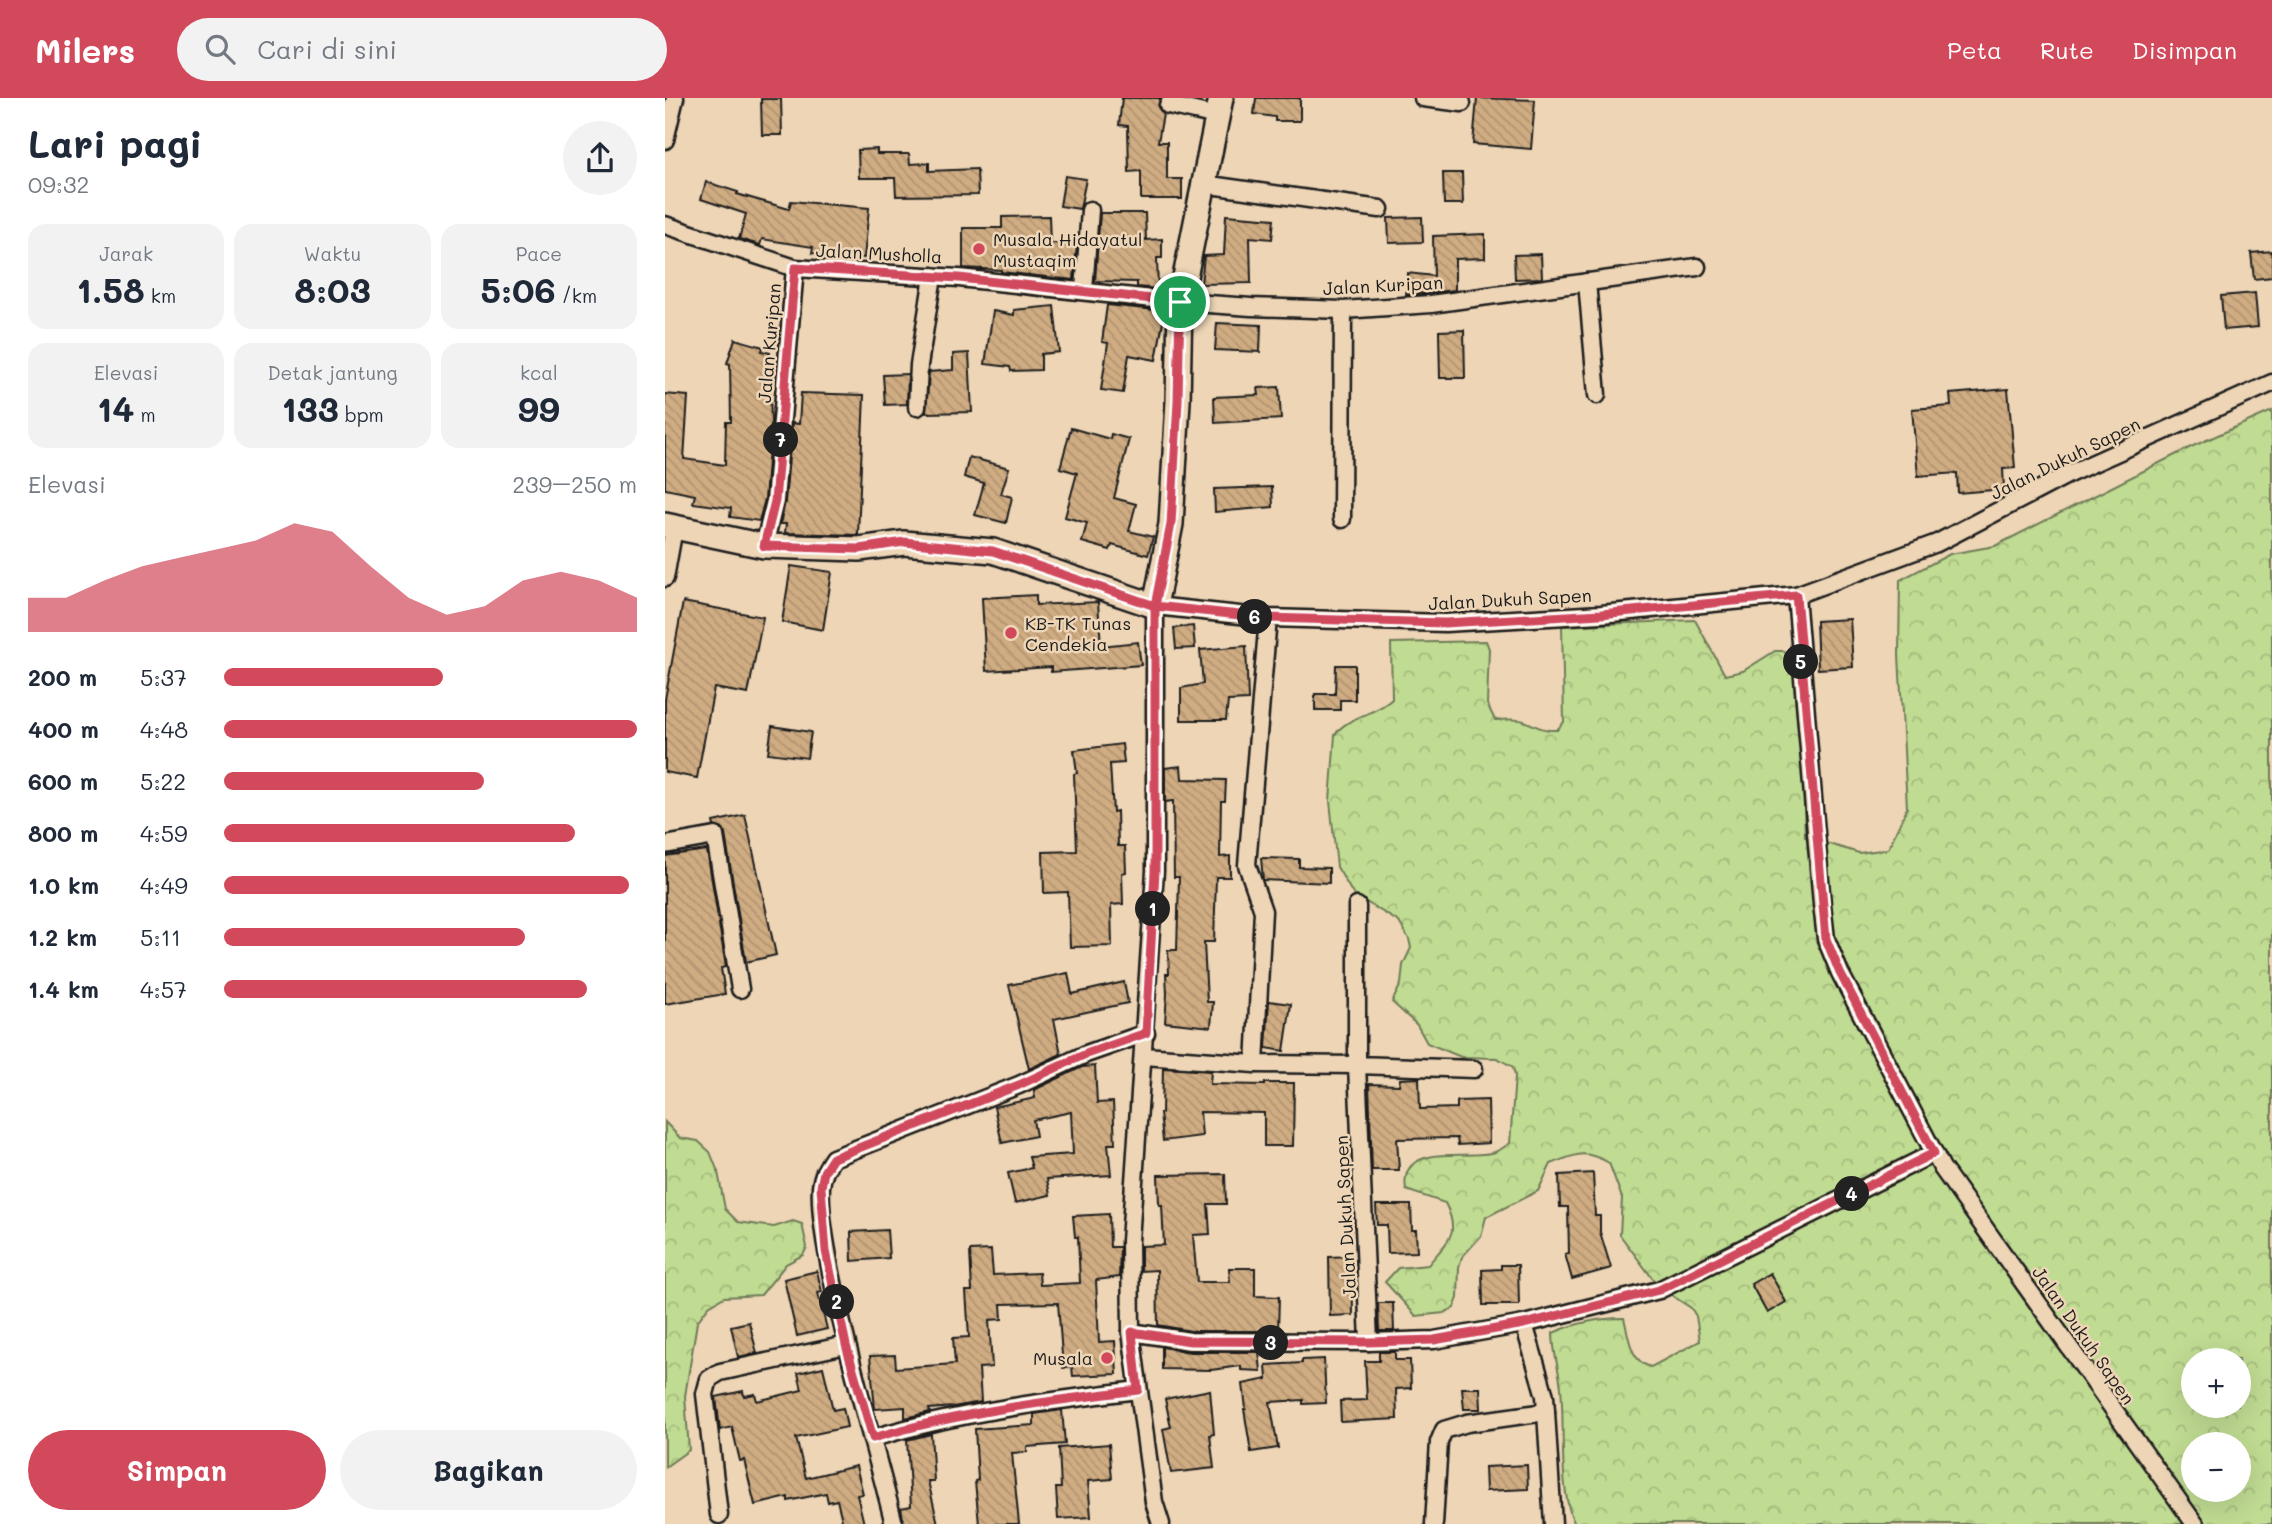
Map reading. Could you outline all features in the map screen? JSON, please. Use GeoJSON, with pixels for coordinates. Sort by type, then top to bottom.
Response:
{"type":"FeatureCollection","features":[{"type":"Feature","properties":{"kind":"street"},"geometry":{"type":"LineString","coordinates":[[665,140],[675,98]]}},
{"type":"Feature","properties":{"kind":"street"},"geometry":{"type":"LineString","coordinates":[[1423,98],[1462,103]]}},
{"type":"Feature","properties":{"kind":"street"},"geometry":{"type":"LineString","coordinates":[[1161,1524],[1154,1502],[1138,1390],[1132,1332],[1130,1241],[1155,871],[1155,606],[1171,524],[1180,302],[1219,107],[1168,105]]}},
{"type":"Feature","properties":{"kind":"street"},"geometry":{"type":"LineString","coordinates":[[1202,184],[1380,209]]}},
{"type":"Feature","properties":{"kind":"street"},"geometry":{"type":"LineString","coordinates":[[1084,290],[1090,210]]}},
{"type":"Feature","properties":{"kind":"street","name":"Jalan Musholla"},"geometry":{"type":"LineString","coordinates":[[665,225],[795,268],[933,276],[1180,302]]}},
{"type":"Feature","properties":{"kind":"street","name":"Jalan Kuripan"},"geometry":{"type":"LineString","coordinates":[[1180,302],[1343,310],[1431,303],[1697,267]]}},
{"type":"Feature","properties":{"kind":"street","name":"Jalan Kuripan"},"geometry":{"type":"LineString","coordinates":[[764,546],[775,501],[795,268]]}},
{"type":"Feature","properties":{"kind":"street"},"geometry":{"type":"LineString","coordinates":[[917,407],[919,365],[933,276]]}},
{"type":"Feature","properties":{"kind":"street"},"geometry":{"type":"LineString","coordinates":[[1587,282],[1597,395]]}},
{"type":"Feature","properties":{"kind":"street"},"geometry":{"type":"LineString","coordinates":[[1342,519],[1343,310]]}},
{"type":"Feature","properties":{"kind":"street","name":"Jalan Dukuh Sapen"},"geometry":{"type":"LineString","coordinates":[[1155,606],[1268,618],[1445,623],[1601,614],[1796,595],[1937,543],[2071,473],[2272,383]]}},
{"type":"Feature","properties":{"kind":"street"},"geometry":{"type":"LineString","coordinates":[[665,578],[669,526],[764,546],[859,549],[904,542],[993,551],[1155,606]]}},
{"type":"Feature","properties":{"kind":"street","name":"Jalan Dukuh Sapen"},"geometry":{"type":"LineString","coordinates":[[1796,595],[1826,939],[1840,973],[1942,1168],[2195,1524]]}},
{"type":"Feature","properties":{"kind":"street"},"geometry":{"type":"LineString","coordinates":[[1255,1064],[1263,911],[1247,865],[1268,618]]}},
{"type":"Feature","properties":{"kind":"street"},"geometry":{"type":"LineString","coordinates":[[665,845],[715,836],[740,989]]}},
{"type":"Feature","properties":{"kind":"street","name":"Jalan Dukuh Sapen"},"geometry":{"type":"LineString","coordinates":[[1357,906],[1357,1065],[1369,1342]]}},
{"type":"Feature","properties":{"kind":"street"},"geometry":{"type":"LineString","coordinates":[[894,1524],[846,1345],[826,1251],[821,1187],[824,1172],[833,1158],[1019,1085],[1086,1054],[1146,1033]]}},
{"type":"Feature","properties":{"kind":"street"},"geometry":{"type":"LineString","coordinates":[[1144,1056],[1255,1064],[1474,1069]]}},
{"type":"Feature","properties":{"kind":"street"},"geometry":{"type":"LineString","coordinates":[[1132,1332],[1190,1341],[1369,1342],[1434,1340],[1524,1324],[1659,1290],[1934,1153]]}},
{"type":"Feature","properties":{"kind":"street"},"geometry":{"type":"LineString","coordinates":[[1524,1324],[1545,1396],[1553,1524]]}},
{"type":"Feature","properties":{"kind":"street"},"geometry":{"type":"LineString","coordinates":[[719,1515],[705,1394],[709,1379],[731,1369],[846,1345]]}},
{"type":"Feature","properties":{"kind":"street"},"geometry":{"type":"LineString","coordinates":[[873,1438],[974,1413],[1138,1390]]}},
{"type":"Feature","properties":{"kind":"street"},"geometry":{"type":"LineString","coordinates":[[1434,1524],[1439,1442],[1444,1430],[1467,1423],[1546,1412]]}},
{"type":"Feature","properties":{"kind":"green space"},"geometry":{"type":"Polygon","coordinates":[[[2272,411],[2272,1524],[1575,1524],[1566,1495],[1561,1388],[1553,1333],[1588,1322],[1624,1318],[1635,1354],[1639,1360],[1651,1367],[1700,1341],[1696,1316],[1691,1308],[1659,1287],[1620,1235],[1622,1198],[1609,1163],[1580,1154],[1551,1164],[1538,1191],[1486,1217],[1481,1236],[1462,1257],[1458,1298],[1454,1308],[1444,1313],[1416,1316],[1385,1282],[1398,1268],[1428,1265],[1446,1243],[1452,1230],[1445,1203],[1406,1190],[1406,1174],[1413,1164],[1424,1158],[1495,1152],[1510,1143],[1515,1076],[1513,1067],[1497,1058],[1461,1057],[1427,1043],[1417,1025],[1392,1002],[1401,984],[1403,965],[1411,948],[1399,922],[1353,894],[1337,867],[1330,801],[1335,735],[1354,719],[1378,709],[1392,699],[1391,643],[1486,641],[1489,649],[1487,704],[1495,720],[1521,720],[1544,729],[1557,730],[1564,722],[1562,626],[1695,620],[1725,675],[1743,671],[1775,651],[1784,651],[1794,667],[1805,837],[1859,853],[1888,849],[1907,808],[1899,655],[1900,580],[1950,554],[1995,546],[2191,447],[2272,411]]]}},
{"type":"Feature","properties":{"kind":"green space"},"geometry":{"type":"Polygon","coordinates":[[[665,1122],[680,1138],[698,1141],[710,1152],[718,1172],[725,1209],[738,1222],[774,1227],[793,1221],[802,1224],[807,1247],[803,1255],[786,1264],[761,1295],[724,1297],[709,1306],[697,1322],[685,1396],[689,1450],[665,1467],[665,1122]]]}},
{"type":"Feature","properties":{"kind":"building"},"geometry":{"type":"Polygon","coordinates":[[[1122,98],[1160,98],[1158,107],[1163,114],[1158,142],[1167,142],[1167,179],[1182,179],[1182,199],[1141,199],[1141,171],[1129,172],[1128,126],[1119,125],[1122,98]]]}},
{"type":"Feature","properties":{"kind":"building"},"geometry":{"type":"Polygon","coordinates":[[[1256,98],[1300,98],[1300,121],[1275,121],[1275,117],[1254,114],[1256,98]]]}},
{"type":"Feature","properties":{"kind":"building"},"geometry":{"type":"Polygon","coordinates":[[[1477,98],[1535,100],[1531,149],[1473,144],[1477,98]]]}},
{"type":"Feature","properties":{"kind":"building"},"geometry":{"type":"Polygon","coordinates":[[[761,99],[781,99],[782,135],[762,135],[761,99]]]}},
{"type":"Feature","properties":{"kind":"building"},"geometry":{"type":"Polygon","coordinates":[[[877,149],[877,154],[909,154],[910,164],[929,163],[929,171],[977,169],[978,195],[896,196],[895,178],[859,178],[858,150],[877,149]]]}},
{"type":"Feature","properties":{"kind":"building"},"geometry":{"type":"Polygon","coordinates":[[[1443,173],[1462,173],[1463,204],[1444,204],[1443,173]]]}},
{"type":"Feature","properties":{"kind":"building"},"geometry":{"type":"Polygon","coordinates":[[[1065,176],[1086,179],[1080,209],[1060,206],[1065,176]]]}},
{"type":"Feature","properties":{"kind":"building"},"geometry":{"type":"Polygon","coordinates":[[[706,182],[789,209],[791,201],[869,208],[864,258],[812,253],[813,247],[762,239],[760,245],[739,239],[746,214],[701,199],[706,182]]]}},
{"type":"Feature","properties":{"kind":"building"},"geometry":{"type":"Polygon","coordinates":[[[1100,213],[1145,213],[1146,240],[1162,239],[1162,258],[1157,258],[1158,289],[1137,287],[1137,282],[1095,281],[1100,213]]]}},
{"type":"Feature","properties":{"kind":"building"},"geometry":{"type":"Polygon","coordinates":[[[1226,215],[1274,219],[1272,239],[1250,237],[1251,283],[1201,284],[1204,256],[1224,255],[1226,215]]]}},
{"type":"Feature","properties":{"kind":"building"},"geometry":{"type":"Polygon","coordinates":[[[1049,216],[1050,243],[1077,244],[1074,280],[963,268],[963,228],[1002,228],[1002,217],[1049,216]]]}},
{"type":"Feature","properties":{"kind":"building"},"geometry":{"type":"Polygon","coordinates":[[[1422,217],[1423,242],[1389,243],[1388,218],[1422,217]]]}},
{"type":"Feature","properties":{"kind":"building"},"geometry":{"type":"Polygon","coordinates":[[[1485,234],[1485,258],[1455,259],[1455,290],[1406,295],[1408,273],[1434,276],[1433,236],[1485,234]]]}},
{"type":"Feature","properties":{"kind":"building"},"geometry":{"type":"Polygon","coordinates":[[[2272,251],[2272,277],[2254,279],[2251,253],[2272,251]]]}},
{"type":"Feature","properties":{"kind":"building"},"geometry":{"type":"Polygon","coordinates":[[[1541,254],[1542,278],[1515,279],[1514,255],[1541,254]]]}},
{"type":"Feature","properties":{"kind":"building"},"geometry":{"type":"Polygon","coordinates":[[[2255,293],[2258,327],[2224,330],[2221,296],[2255,293]]]}},
{"type":"Feature","properties":{"kind":"building"},"geometry":{"type":"Polygon","coordinates":[[[1107,305],[1165,311],[1156,360],[1129,355],[1123,393],[1101,390],[1108,343],[1102,342],[1107,305]]]}},
{"type":"Feature","properties":{"kind":"building"},"geometry":{"type":"Polygon","coordinates":[[[1054,306],[1059,352],[1041,354],[1041,370],[1011,371],[1010,367],[985,364],[993,311],[1014,315],[1014,310],[1054,306]]]}},
{"type":"Feature","properties":{"kind":"building"},"geometry":{"type":"Polygon","coordinates":[[[1217,323],[1261,325],[1260,352],[1215,350],[1217,323]]]}},
{"type":"Feature","properties":{"kind":"building"},"geometry":{"type":"Polygon","coordinates":[[[1464,330],[1465,378],[1440,378],[1439,331],[1464,330]]]}},
{"type":"Feature","properties":{"kind":"building"},"geometry":{"type":"Polygon","coordinates":[[[735,339],[763,347],[762,351],[770,353],[765,367],[765,392],[770,392],[771,423],[765,499],[759,521],[730,517],[731,508],[693,503],[695,495],[665,489],[665,394],[688,396],[684,459],[725,465],[726,422],[731,422],[730,364],[727,363],[735,339]]]}},
{"type":"Feature","properties":{"kind":"building"},"geometry":{"type":"Polygon","coordinates":[[[969,353],[972,412],[926,413],[929,372],[953,370],[953,354],[969,353]]]}},
{"type":"Feature","properties":{"kind":"building"},"geometry":{"type":"Polygon","coordinates":[[[908,374],[907,404],[885,405],[883,375],[908,374]]]}},
{"type":"Feature","properties":{"kind":"building"},"geometry":{"type":"Polygon","coordinates":[[[1279,387],[1281,419],[1215,423],[1214,397],[1259,395],[1258,388],[1279,387]]]}},
{"type":"Feature","properties":{"kind":"building"},"geometry":{"type":"Polygon","coordinates":[[[2008,389],[2015,468],[2003,469],[2004,489],[1958,493],[1957,473],[1918,476],[1912,409],[1951,406],[1950,394],[2008,389]]]}},
{"type":"Feature","properties":{"kind":"building"},"geometry":{"type":"Polygon","coordinates":[[[801,393],[864,395],[858,535],[785,533],[786,524],[780,524],[785,502],[792,423],[799,424],[801,393]]]}},
{"type":"Feature","properties":{"kind":"building"},"geometry":{"type":"Polygon","coordinates":[[[1071,428],[1110,439],[1111,434],[1129,439],[1114,498],[1136,504],[1129,531],[1153,537],[1148,555],[1112,545],[1110,550],[1082,542],[1087,523],[1065,517],[1077,473],[1060,468],[1071,428]]]}},
{"type":"Feature","properties":{"kind":"building"},"geometry":{"type":"Polygon","coordinates":[[[969,457],[1009,468],[1001,494],[1012,497],[1006,523],[975,515],[984,483],[964,477],[969,457]]]}},
{"type":"Feature","properties":{"kind":"building"},"geometry":{"type":"Polygon","coordinates":[[[1272,487],[1273,507],[1215,512],[1214,489],[1272,487]]]}},
{"type":"Feature","properties":{"kind":"building"},"geometry":{"type":"Polygon","coordinates":[[[791,566],[832,572],[823,630],[782,622],[791,566]]]}},
{"type":"Feature","properties":{"kind":"building"},"geometry":{"type":"Polygon","coordinates":[[[1036,595],[1036,605],[1098,602],[1101,646],[1138,642],[1141,665],[1051,672],[1051,667],[986,671],[982,598],[1036,595]]]}},
{"type":"Feature","properties":{"kind":"building"},"geometry":{"type":"Polygon","coordinates":[[[683,602],[763,617],[748,694],[714,688],[697,778],[665,772],[665,699],[683,602]]]}},
{"type":"Feature","properties":{"kind":"building"},"geometry":{"type":"Polygon","coordinates":[[[1850,619],[1853,667],[1818,669],[1816,621],[1850,619]]]}},
{"type":"Feature","properties":{"kind":"building"},"geometry":{"type":"Polygon","coordinates":[[[1193,626],[1195,648],[1176,649],[1174,628],[1193,626]]]}},
{"type":"Feature","properties":{"kind":"building"},"geometry":{"type":"Polygon","coordinates":[[[1246,646],[1248,700],[1228,701],[1226,720],[1181,720],[1181,688],[1203,684],[1200,650],[1246,646]]]}},
{"type":"Feature","properties":{"kind":"building"},"geometry":{"type":"Polygon","coordinates":[[[1336,665],[1355,665],[1355,700],[1340,700],[1340,710],[1315,710],[1315,694],[1335,694],[1336,665]]]}},
{"type":"Feature","properties":{"kind":"building"},"geometry":{"type":"Polygon","coordinates":[[[772,726],[811,732],[807,758],[768,753],[772,726]]]}},
{"type":"Feature","properties":{"kind":"building"},"geometry":{"type":"Polygon","coordinates":[[[1122,744],[1124,763],[1110,764],[1113,812],[1117,811],[1118,846],[1125,846],[1123,904],[1111,905],[1112,946],[1070,947],[1068,892],[1044,893],[1043,852],[1077,851],[1074,774],[1077,773],[1074,750],[1122,744]]]}},
{"type":"Feature","properties":{"kind":"building"},"geometry":{"type":"Polygon","coordinates":[[[1181,766],[1182,779],[1226,780],[1225,801],[1221,801],[1220,857],[1230,856],[1230,877],[1216,877],[1214,942],[1204,942],[1207,1002],[1213,1002],[1211,1027],[1165,1022],[1168,950],[1177,950],[1179,877],[1174,877],[1173,801],[1165,802],[1165,768],[1181,766]]]}},
{"type":"Feature","properties":{"kind":"building"},"geometry":{"type":"Polygon","coordinates":[[[745,815],[776,955],[746,962],[725,834],[723,829],[714,826],[713,822],[745,815]]]}},
{"type":"Feature","properties":{"kind":"building"},"geometry":{"type":"Polygon","coordinates":[[[707,850],[726,967],[721,968],[725,994],[665,1004],[665,856],[707,850]]]}},
{"type":"Feature","properties":{"kind":"building"},"geometry":{"type":"Polygon","coordinates":[[[1261,858],[1299,859],[1299,867],[1329,868],[1329,883],[1263,880],[1261,858]]]}},
{"type":"Feature","properties":{"kind":"building"},"geometry":{"type":"Polygon","coordinates":[[[1068,973],[1072,994],[1124,982],[1128,1003],[1054,1019],[1061,1054],[1029,1069],[1009,985],[1068,973]]]}},
{"type":"Feature","properties":{"kind":"building"},"geometry":{"type":"Polygon","coordinates":[[[1269,1001],[1291,1004],[1284,1051],[1266,1048],[1269,1001]]]}},
{"type":"Feature","properties":{"kind":"building"},"geometry":{"type":"Polygon","coordinates":[[[1095,1066],[1097,1103],[1113,1102],[1115,1144],[1108,1144],[1111,1175],[1047,1179],[1050,1195],[1015,1203],[1008,1173],[1032,1168],[1029,1157],[1073,1154],[1071,1112],[1033,1120],[1036,1136],[1002,1143],[994,1107],[1035,1098],[1034,1090],[1082,1067],[1095,1066]]]}},
{"type":"Feature","properties":{"kind":"building"},"geometry":{"type":"Polygon","coordinates":[[[1163,1068],[1211,1071],[1210,1084],[1294,1083],[1293,1146],[1264,1146],[1264,1113],[1200,1112],[1202,1136],[1163,1141],[1160,1113],[1163,1068]]]}},
{"type":"Feature","properties":{"kind":"building"},"geometry":{"type":"Polygon","coordinates":[[[1419,1078],[1420,1109],[1457,1108],[1457,1101],[1488,1100],[1489,1143],[1458,1145],[1457,1138],[1397,1139],[1399,1170],[1372,1170],[1369,1084],[1399,1085],[1400,1079],[1419,1078]]]}},
{"type":"Feature","properties":{"kind":"building"},"geometry":{"type":"Polygon","coordinates":[[[1593,1173],[1595,1216],[1600,1216],[1600,1232],[1611,1268],[1572,1279],[1565,1254],[1569,1253],[1568,1207],[1560,1207],[1559,1175],[1593,1173]]]}},
{"type":"Feature","properties":{"kind":"building"},"geometry":{"type":"Polygon","coordinates":[[[1225,1174],[1226,1204],[1208,1204],[1210,1234],[1193,1235],[1197,1282],[1230,1282],[1229,1268],[1255,1268],[1255,1296],[1279,1297],[1278,1331],[1191,1331],[1158,1325],[1157,1270],[1141,1271],[1141,1246],[1164,1245],[1158,1175],[1225,1174]]]}},
{"type":"Feature","properties":{"kind":"building"},"geometry":{"type":"Polygon","coordinates":[[[1376,1205],[1411,1205],[1412,1230],[1416,1230],[1417,1252],[1388,1253],[1387,1225],[1377,1225],[1376,1205]]]}},
{"type":"Feature","properties":{"kind":"building"},"geometry":{"type":"Polygon","coordinates":[[[1109,1214],[1110,1247],[1120,1247],[1119,1277],[1096,1280],[1099,1342],[1115,1341],[1117,1374],[1073,1376],[1072,1367],[1063,1368],[1058,1303],[1001,1304],[1002,1319],[989,1320],[992,1367],[979,1368],[981,1402],[929,1409],[930,1412],[905,1418],[905,1407],[875,1409],[870,1356],[895,1355],[896,1368],[955,1364],[953,1338],[969,1337],[966,1291],[972,1291],[970,1251],[991,1250],[993,1275],[1039,1273],[1040,1285],[1080,1283],[1078,1237],[1075,1237],[1073,1216],[1109,1214]]]}},
{"type":"Feature","properties":{"kind":"building"},"geometry":{"type":"Polygon","coordinates":[[[887,1230],[889,1258],[852,1261],[851,1232],[887,1230]]]}},
{"type":"Feature","properties":{"kind":"building"},"geometry":{"type":"Polygon","coordinates":[[[1352,1256],[1353,1315],[1330,1316],[1329,1257],[1352,1256]]]}},
{"type":"Feature","properties":{"kind":"building"},"geometry":{"type":"Polygon","coordinates":[[[1501,1265],[1518,1265],[1519,1305],[1483,1305],[1482,1270],[1501,1269],[1501,1265]]]}},
{"type":"Feature","properties":{"kind":"building"},"geometry":{"type":"Polygon","coordinates":[[[817,1271],[822,1292],[818,1293],[827,1329],[797,1336],[784,1279],[817,1271]]]}},
{"type":"Feature","properties":{"kind":"building"},"geometry":{"type":"Polygon","coordinates":[[[1770,1273],[1786,1302],[1767,1313],[1751,1284],[1770,1273]]]}},
{"type":"Feature","properties":{"kind":"building"},"geometry":{"type":"Polygon","coordinates":[[[1378,1303],[1393,1303],[1394,1331],[1379,1331],[1378,1303]]]}},
{"type":"Feature","properties":{"kind":"building"},"geometry":{"type":"Polygon","coordinates":[[[749,1322],[757,1353],[738,1357],[731,1326],[749,1322]]]}},
{"type":"Feature","properties":{"kind":"building"},"geometry":{"type":"Polygon","coordinates":[[[1162,1347],[1190,1352],[1259,1352],[1261,1371],[1241,1370],[1241,1366],[1211,1370],[1162,1369],[1162,1347]]]}},
{"type":"Feature","properties":{"kind":"building"},"geometry":{"type":"Polygon","coordinates":[[[1379,1352],[1395,1352],[1395,1360],[1410,1360],[1411,1388],[1396,1389],[1397,1419],[1341,1422],[1340,1401],[1367,1400],[1365,1361],[1379,1361],[1379,1352]]]}},
{"type":"Feature","properties":{"kind":"building"},"geometry":{"type":"Polygon","coordinates":[[[1324,1359],[1326,1403],[1303,1404],[1303,1400],[1270,1402],[1278,1448],[1251,1452],[1243,1384],[1267,1379],[1266,1365],[1324,1359]]]}},
{"type":"Feature","properties":{"kind":"building"},"geometry":{"type":"Polygon","coordinates":[[[823,1367],[833,1410],[843,1408],[847,1427],[796,1438],[806,1478],[856,1466],[863,1494],[857,1495],[864,1524],[843,1524],[837,1500],[828,1502],[826,1493],[788,1501],[788,1497],[755,1505],[744,1460],[740,1461],[732,1427],[720,1430],[716,1397],[743,1391],[744,1396],[755,1394],[757,1401],[802,1390],[798,1373],[823,1367]]]}},
{"type":"Feature","properties":{"kind":"building"},"geometry":{"type":"Polygon","coordinates":[[[1462,1388],[1480,1388],[1481,1409],[1464,1409],[1462,1388]]]}},
{"type":"Feature","properties":{"kind":"building"},"geometry":{"type":"Polygon","coordinates":[[[1210,1390],[1214,1434],[1210,1435],[1214,1468],[1171,1473],[1163,1429],[1171,1427],[1165,1399],[1210,1390]]]}},
{"type":"Feature","properties":{"kind":"building"},"geometry":{"type":"Polygon","coordinates":[[[1062,1410],[1065,1444],[1027,1447],[1027,1452],[1012,1453],[1019,1524],[979,1524],[975,1481],[978,1480],[975,1429],[1034,1425],[1034,1414],[1062,1410]]]}},
{"type":"Feature","properties":{"kind":"building"},"geometry":{"type":"Polygon","coordinates":[[[931,1434],[934,1481],[928,1481],[938,1524],[904,1524],[901,1508],[911,1506],[907,1440],[931,1434]]]}},
{"type":"Feature","properties":{"kind":"building"},"geometry":{"type":"Polygon","coordinates":[[[1109,1444],[1112,1479],[1088,1481],[1091,1517],[1058,1519],[1056,1488],[1061,1488],[1059,1448],[1109,1444]]]}},
{"type":"Feature","properties":{"kind":"building"},"geometry":{"type":"Polygon","coordinates":[[[1527,1465],[1528,1489],[1486,1491],[1485,1467],[1527,1465]]]}},
{"type":"Feature","properties":{"kind":"place","name":"Musala Hidayatul Mustaqim"},"geometry":{"type":"Point","coordinates":[979,249]}},
{"type":"Feature","properties":{"kind":"place","name":"KB-TK Tunas Cendekia"},"geometry":{"type":"Point","coordinates":[1011,633]}},
{"type":"Feature","properties":{"kind":"place","name":"Musala"},"geometry":{"type":"Point","coordinates":[1107,1358]}},
{"type":"Feature","properties":{"kind":"route"},"geometry":{"type":"LineString","coordinates":[[1180,302],[959,278],[795,268],[775,501],[764,546],[859,549],[904,542],[993,551],[1155,606],[1268,618],[1445,623],[1601,614],[1796,595],[1826,939],[1840,973],[1934,1153],[1659,1290],[1524,1324],[1434,1340],[1267,1343],[1190,1341],[1132,1332],[1138,1390],[974,1413],[873,1438],[846,1345],[826,1251],[821,1187],[824,1172],[833,1158],[1019,1085],[1086,1054],[1146,1033],[1155,871],[1155,606],[1171,524],[1180,302]]}}]}
